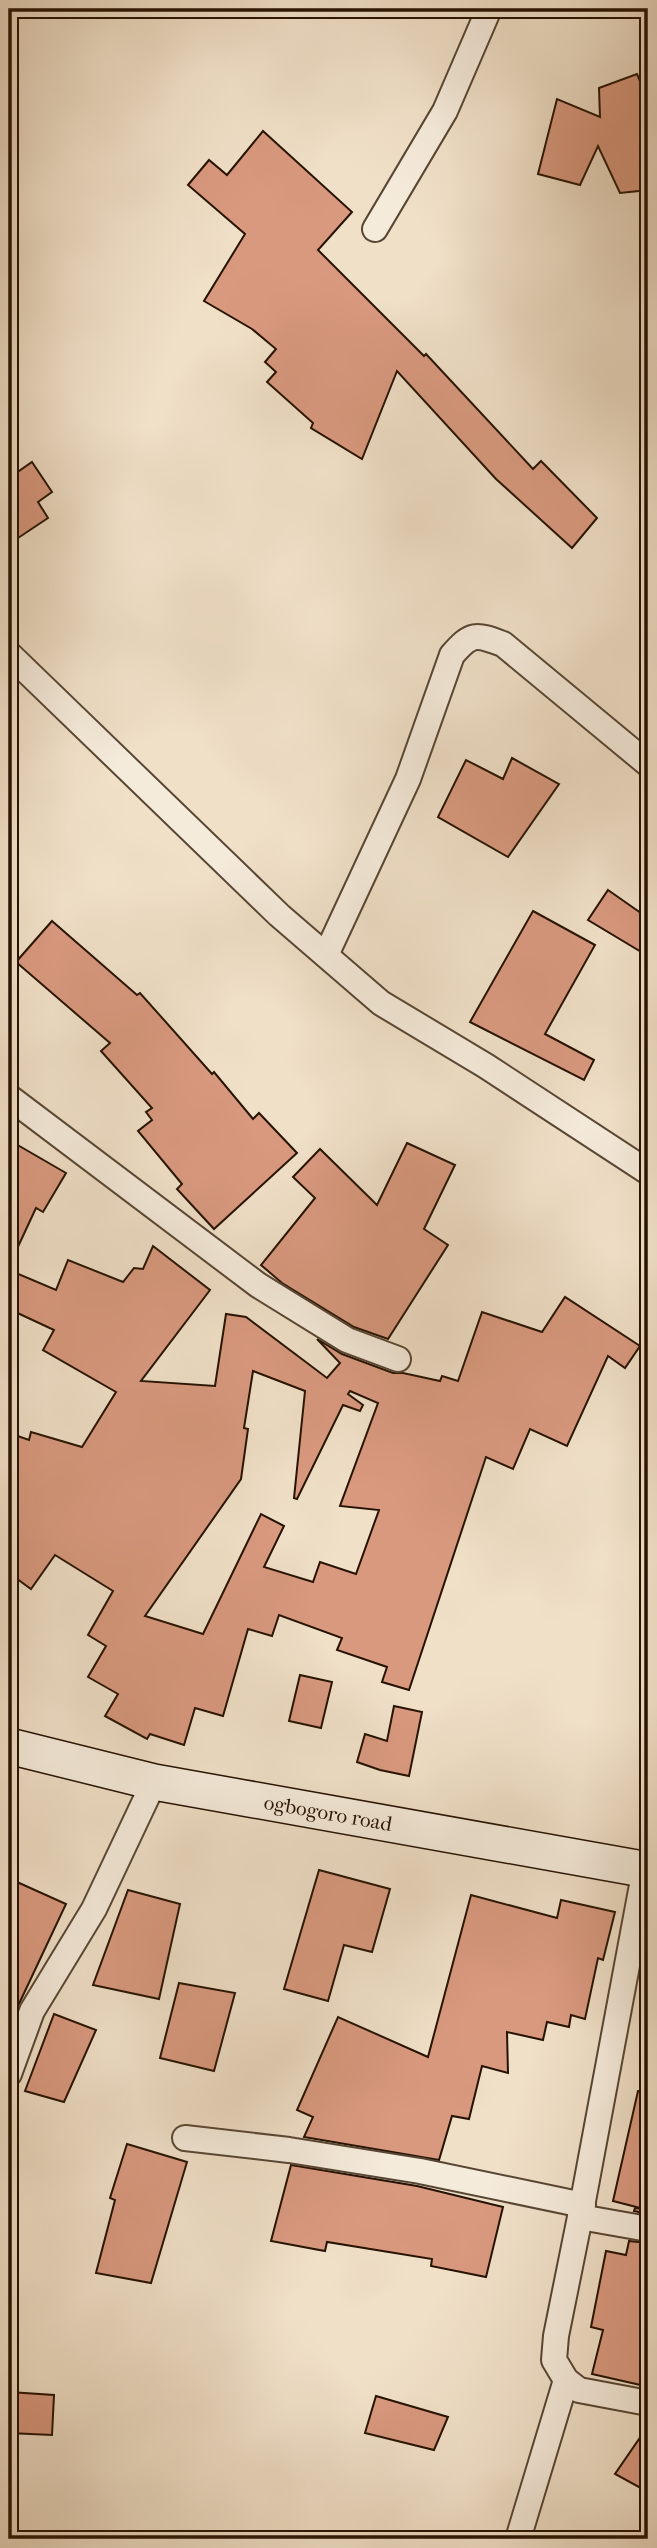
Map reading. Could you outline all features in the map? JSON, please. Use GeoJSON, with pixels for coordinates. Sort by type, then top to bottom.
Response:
{"type":"FeatureCollection","features":[{"type":"Feature","properties":{"kind":"street"},"geometry":{"type":"LineString","coordinates":[[375,229],[445,111],[489,9]]}},
{"type":"Feature","properties":{"kind":"street"},"geometry":{"type":"LineString","coordinates":[[326,955],[408,779],[452,654],[467,639],[479,635],[503,644],[648,764]]}},
{"type":"Feature","properties":{"kind":"street"},"geometry":{"type":"LineString","coordinates":[[9,654],[279,915],[381,1003],[486,1066],[648,1172]]}},
{"type":"Feature","properties":{"kind":"street"},"geometry":{"type":"LineString","coordinates":[[9,1097],[258,1285],[347,1340],[398,1359]]}},
{"type":"Feature","properties":{"kind":"street","name":"ogbogoro road"},"geometry":{"type":"LineString","coordinates":[[9,1746],[153,1782],[647,1869]]}},
{"type":"Feature","properties":{"kind":"street"},"geometry":{"type":"LineString","coordinates":[[9,2074],[32,2011],[94,1909],[153,1782]]}},
{"type":"Feature","properties":{"kind":"street"},"geometry":{"type":"LineString","coordinates":[[647,1869],[556,2336],[554,2360],[566,2380],[579,2390],[648,2403]]}},
{"type":"Feature","properties":{"kind":"street"},"geometry":{"type":"LineString","coordinates":[[185,2138],[289,2150],[419,2171],[648,2229]]}},
{"type":"Feature","properties":{"kind":"street"},"geometry":{"type":"LineString","coordinates":[[518,2539],[566,2380]]}},
{"type":"Feature","properties":{"kind":"building"},"geometry":{"type":"Polygon","coordinates":[[[637,74],[648,100],[648,190],[620,193],[598,146],[580,185],[538,174],[557,99],[600,117],[599,88],[637,74]]]}},
{"type":"Feature","properties":{"kind":"building"},"geometry":{"type":"Polygon","coordinates":[[[263,131],[352,212],[318,250],[424,356],[426,354],[533,469],[541,461],[597,518],[572,548],[496,479],[397,371],[362,459],[311,428],[313,423],[267,382],[276,372],[265,362],[276,349],[252,329],[204,301],[245,234],[188,185],[209,160],[227,175],[263,131]]]}},
{"type":"Feature","properties":{"kind":"building"},"geometry":{"type":"Polygon","coordinates":[[[32,462],[52,492],[38,502],[48,518],[9,544],[9,478],[32,462]]]}},
{"type":"Feature","properties":{"kind":"building"},"geometry":{"type":"Polygon","coordinates":[[[512,758],[559,784],[508,857],[438,817],[466,760],[503,779],[512,758]]]}},
{"type":"Feature","properties":{"kind":"building"},"geometry":{"type":"Polygon","coordinates":[[[608,890],[648,918],[648,956],[588,920],[608,890]]]}},
{"type":"Feature","properties":{"kind":"building"},"geometry":{"type":"Polygon","coordinates":[[[533,911],[595,945],[545,1034],[594,1060],[584,1080],[470,1022],[533,911]]]}},
{"type":"Feature","properties":{"kind":"building"},"geometry":{"type":"Polygon","coordinates":[[[52,921],[137,995],[140,993],[212,1074],[214,1072],[253,1119],[259,1113],[297,1153],[214,1229],[177,1189],[182,1184],[138,1131],[152,1120],[146,1112],[152,1108],[101,1051],[110,1043],[16,962],[52,921]]]}},
{"type":"Feature","properties":{"kind":"building"},"geometry":{"type":"Polygon","coordinates":[[[9,1140],[66,1173],[43,1212],[36,1208],[9,1266],[9,1140]]]}},
{"type":"Feature","properties":{"kind":"building"},"geometry":{"type":"Polygon","coordinates":[[[407,1143],[455,1165],[424,1229],[448,1245],[388,1339],[354,1327],[282,1283],[261,1265],[315,1198],[293,1177],[320,1149],[377,1205],[407,1143]]]}},
{"type":"Feature","properties":{"kind":"building"},"geometry":{"type":"Polygon","coordinates":[[[153,1246],[210,1290],[141,1381],[215,1386],[226,1314],[246,1317],[327,1378],[340,1363],[317,1339],[342,1354],[393,1373],[440,1381],[442,1376],[458,1381],[482,1312],[542,1332],[565,1297],[640,1346],[625,1368],[608,1356],[567,1446],[530,1429],[513,1469],[486,1457],[409,1690],[382,1682],[387,1667],[337,1650],[342,1638],[279,1615],[272,1636],[248,1629],[223,1716],[195,1708],[184,1745],[150,1734],[147,1739],[105,1716],[118,1694],[88,1677],[106,1646],[88,1635],[113,1591],[55,1555],[31,1589],[9,1573],[9,1433],[29,1440],[31,1432],[82,1447],[116,1392],[43,1350],[54,1330],[9,1309],[9,1270],[56,1290],[68,1260],[123,1282],[134,1268],[143,1269],[153,1246]],[[253,1371],[244,1428],[248,1429],[241,1479],[145,1616],[203,1634],[261,1514],[284,1526],[264,1567],[313,1582],[320,1562],[356,1574],[379,1510],[340,1506],[378,1403],[350,1391],[348,1394],[363,1405],[360,1411],[343,1405],[297,1499],[294,1498],[305,1391],[253,1371]]]}},
{"type":"Feature","properties":{"kind":"building"},"geometry":{"type":"Polygon","coordinates":[[[300,1675],[332,1682],[321,1728],[289,1721],[300,1675]]]}},
{"type":"Feature","properties":{"kind":"building"},"geometry":{"type":"Polygon","coordinates":[[[394,1706],[422,1712],[409,1776],[357,1762],[365,1734],[387,1741],[394,1706]]]}},
{"type":"Feature","properties":{"kind":"building"},"geometry":{"type":"Polygon","coordinates":[[[319,1870],[390,1889],[372,1952],[344,1945],[328,2001],[284,1989],[319,1870]]]}},
{"type":"Feature","properties":{"kind":"building"},"geometry":{"type":"Polygon","coordinates":[[[17,1882],[66,1904],[9,2031],[9,1900],[17,1882]]]}},
{"type":"Feature","properties":{"kind":"building"},"geometry":{"type":"Polygon","coordinates":[[[128,1890],[180,1904],[159,1999],[93,1985],[128,1890]]]}},
{"type":"Feature","properties":{"kind":"building"},"geometry":{"type":"Polygon","coordinates":[[[471,1895],[557,1918],[561,1900],[615,1912],[603,1960],[598,1958],[585,2019],[571,2015],[569,2027],[547,2022],[543,2040],[507,2032],[508,2073],[482,2066],[469,2119],[452,2116],[439,2160],[304,2137],[313,2117],[297,2110],[338,2017],[428,2057],[471,1895]]]}},
{"type":"Feature","properties":{"kind":"building"},"geometry":{"type":"Polygon","coordinates":[[[179,1983],[235,1993],[214,2071],[160,2058],[179,1983]]]}},
{"type":"Feature","properties":{"kind":"building"},"geometry":{"type":"Polygon","coordinates":[[[54,2014],[96,2030],[64,2102],[25,2091],[54,2014]]]}},
{"type":"Feature","properties":{"kind":"building"},"geometry":{"type":"Polygon","coordinates":[[[638,2091],[648,2092],[648,2214],[634,2211],[635,2208],[644,2209],[613,2201],[638,2091]]]}},
{"type":"Feature","properties":{"kind":"building"},"geometry":{"type":"Polygon","coordinates":[[[127,2144],[187,2162],[151,2283],[96,2273],[115,2200],[110,2198],[127,2144]]]}},
{"type":"Feature","properties":{"kind":"building"},"geometry":{"type":"Polygon","coordinates":[[[291,2165],[417,2186],[503,2207],[486,2277],[431,2266],[432,2259],[327,2242],[325,2251],[271,2241],[291,2165]]]}},
{"type":"Feature","properties":{"kind":"building"},"geometry":{"type":"Polygon","coordinates":[[[629,2241],[648,2243],[648,2372],[645,2386],[592,2374],[603,2330],[591,2327],[606,2251],[626,2255],[629,2241]]]}},
{"type":"Feature","properties":{"kind":"building"},"geometry":{"type":"Polygon","coordinates":[[[9,2392],[54,2395],[52,2435],[9,2433],[9,2392]]]}},
{"type":"Feature","properties":{"kind":"building"},"geometry":{"type":"Polygon","coordinates":[[[376,2396],[448,2417],[434,2450],[365,2433],[376,2396]]]}},
{"type":"Feature","properties":{"kind":"building"},"geometry":{"type":"Polygon","coordinates":[[[648,2426],[648,2492],[615,2474],[648,2426]]]}}]}
